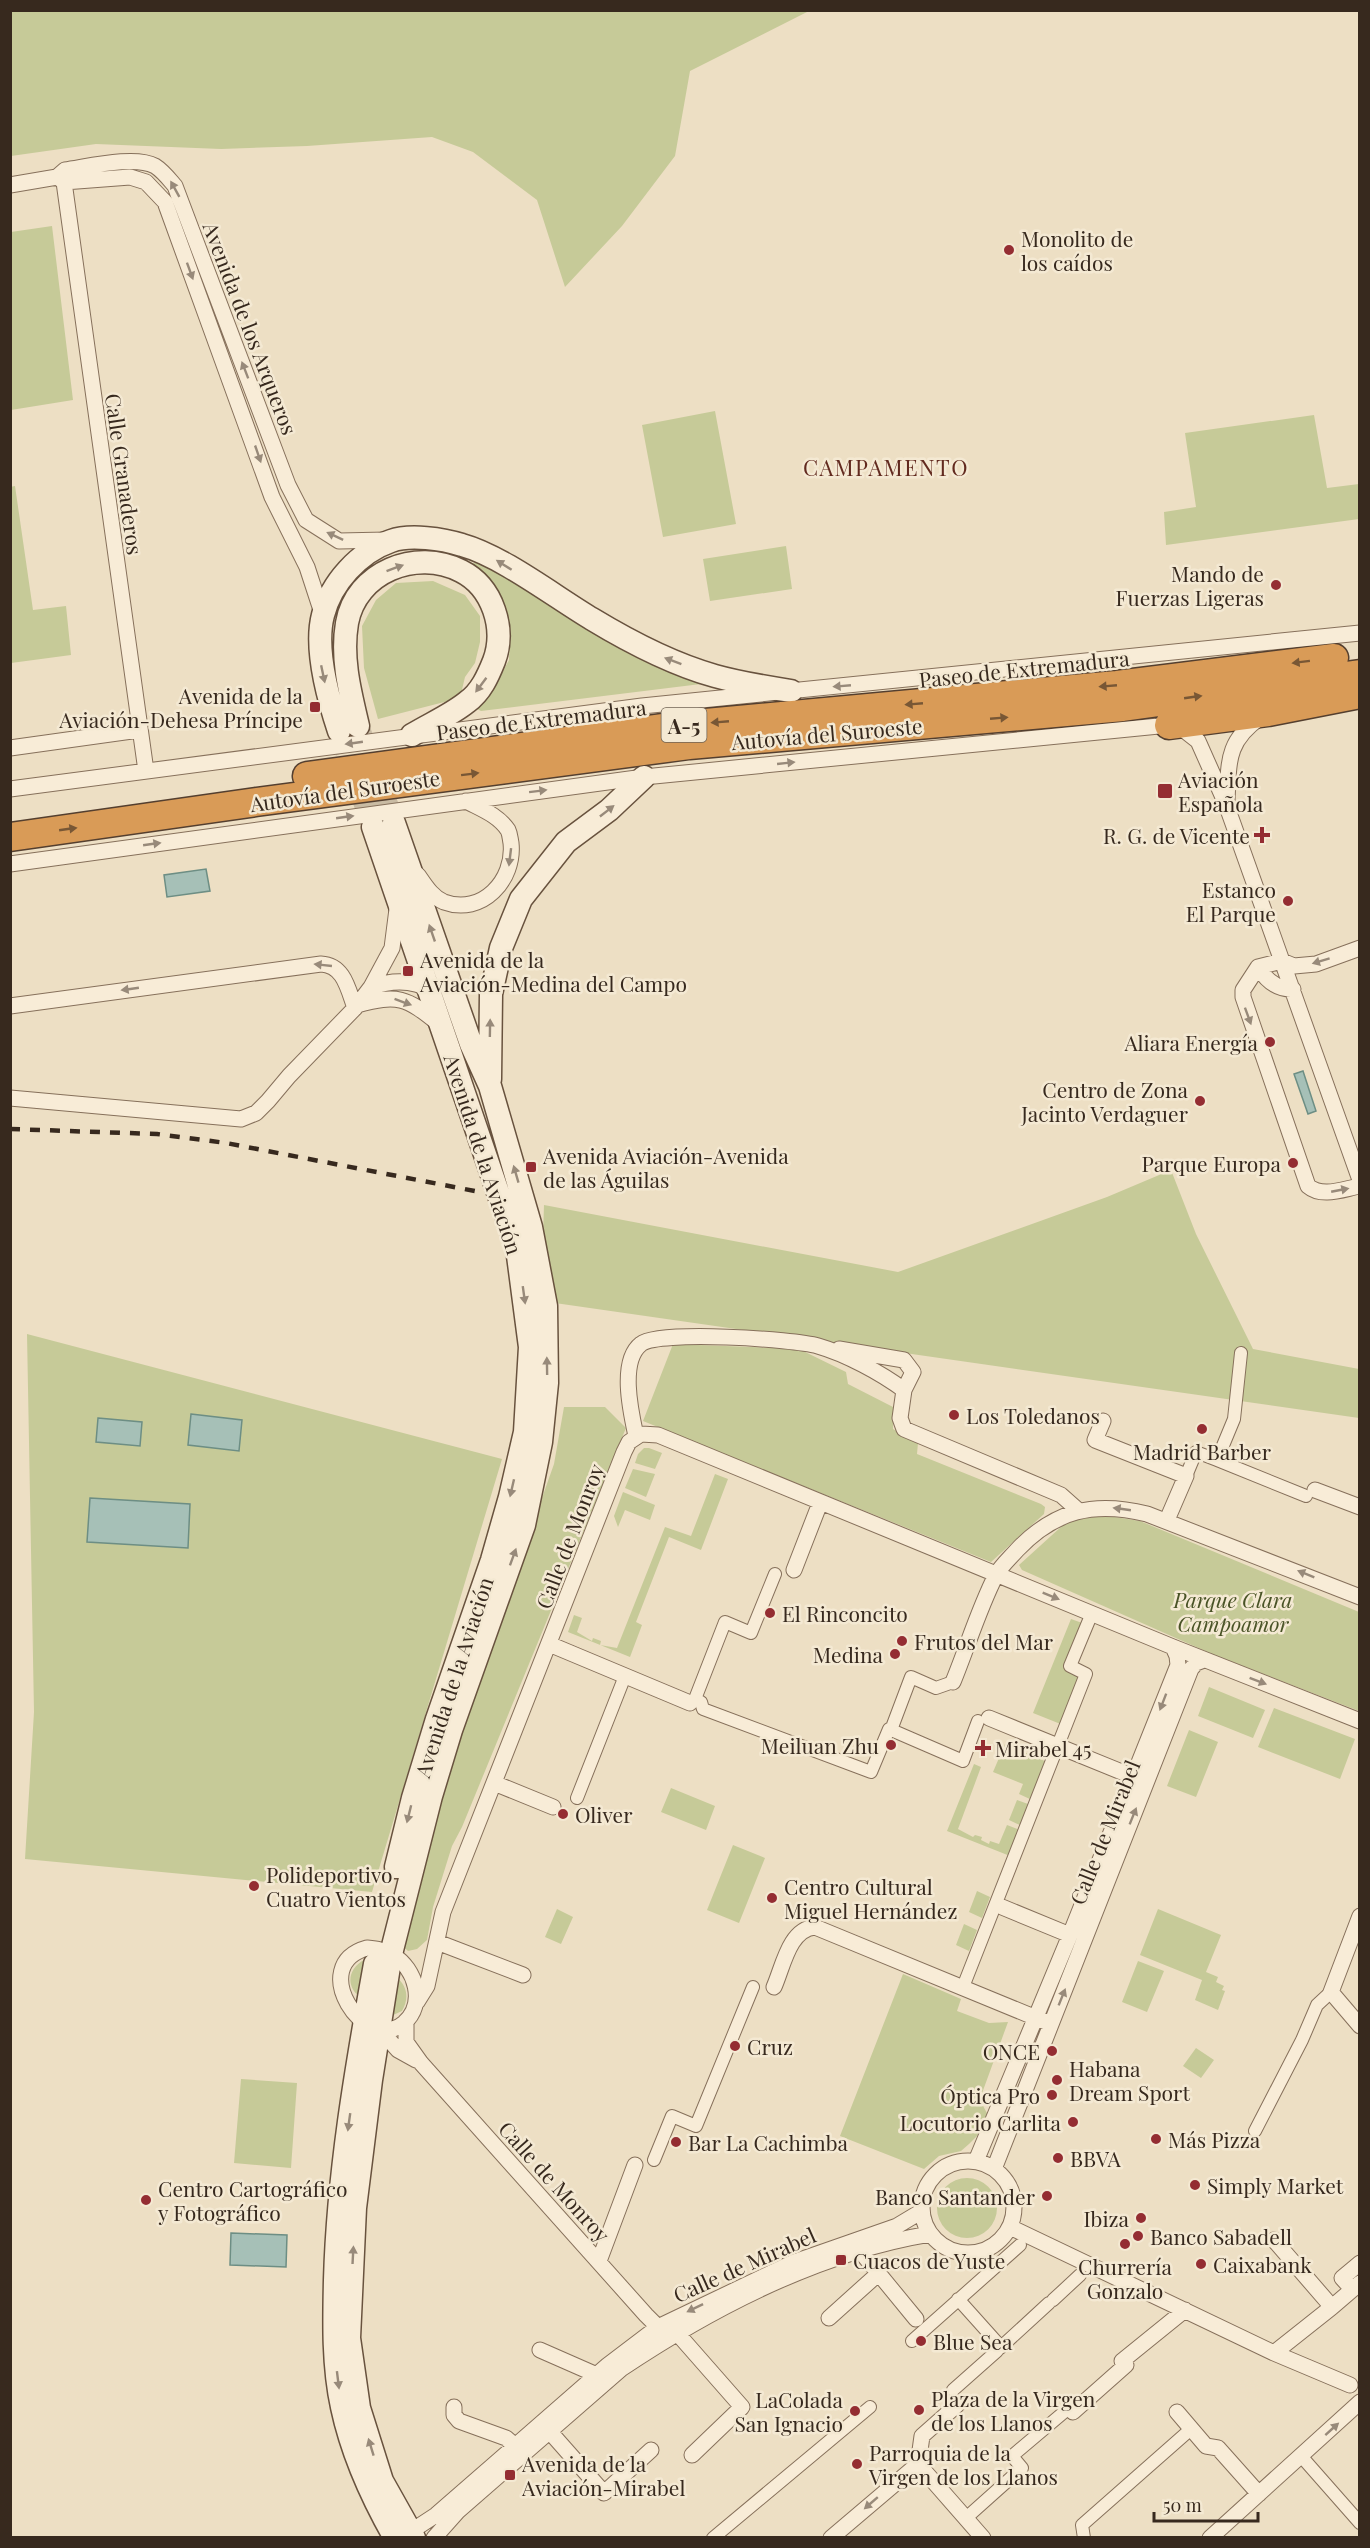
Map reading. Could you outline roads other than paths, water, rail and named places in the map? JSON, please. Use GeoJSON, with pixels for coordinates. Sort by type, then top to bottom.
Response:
{"type":"FeatureCollection","features":[{"type":"Feature","properties":{"kind":"highway","name":"Autovía del Suroeste"},"geometry":{"type":"LineString","coordinates":[[10,817],[403,761],[672,727],[1117,685],[1359,655]]}},
{"type":"Feature","properties":{"kind":"highway","name":"Autovía del Suroeste"},"geometry":{"type":"LineString","coordinates":[[10,837],[689,745],[1123,707],[1359,674]]}},
{"type":"Feature","properties":{"kind":"highway"},"geometry":{"type":"LineString","coordinates":[[1168,725],[1268,712],[1359,694]]}},
{"type":"Feature","properties":{"kind":"main road"},"geometry":{"type":"LineString","coordinates":[[412,735],[468,702],[487,679],[497,652],[500,631],[490,600],[476,582],[461,571],[437,564],[415,562],[380,573],[363,587],[353,603],[347,621],[344,661],[348,728],[329,703],[321,661],[323,616],[339,580],[366,555],[392,540],[430,538],[464,545],[493,558],[628,640],[666,658],[713,675],[790,691]]}},
{"type":"Feature","properties":{"kind":"main road"},"geometry":{"type":"LineString","coordinates":[[490,1086],[491,994],[501,948],[521,899],[566,842],[609,810],[644,777]]}},
{"type":"Feature","properties":{"kind":"main road","name":"Avenida de la Aviación"},"geometry":{"type":"LineString","coordinates":[[391,1956],[413,1798],[437,1719],[492,1560],[525,1432],[530,1347],[517,1248],[451,1020],[406,855],[384,825],[398,900],[428,988],[451,1020],[471,1044],[490,1086],[531,1227],[546,1306],[545,1406],[541,1442],[524,1524],[451,1730],[431,1796],[345,2147],[337,2228],[335,2346],[340,2397],[356,2457],[377,2505],[409,2536]]}},
{"type":"Feature","properties":{"kind":"main road","name":"Avenida de la Aviación"},"geometry":{"type":"LineString","coordinates":[[373,2027],[374,2062],[355,2208],[349,2338],[359,2408],[375,2462],[388,2496],[409,2536]]}},
{"type":"Feature","properties":{"kind":"street","name":"Avenida de los Arqueros"},"geometry":{"type":"LineString","coordinates":[[60,180],[65,170],[133,161],[153,165],[165,174],[175,186],[288,485],[306,520],[339,541],[392,540]]}},
{"type":"Feature","properties":{"kind":"street","name":"Avenida de los Arqueros"},"geometry":{"type":"LineString","coordinates":[[10,184],[130,177],[146,182],[165,202],[272,497],[307,567],[323,616]]}},
{"type":"Feature","properties":{"kind":"street","name":"Calle Granaderos"},"geometry":{"type":"LineString","coordinates":[[60,180],[146,771]]}},
{"type":"Feature","properties":{"kind":"street","name":"Paseo de Extremadura"},"geometry":{"type":"LineString","coordinates":[[10,789],[642,706],[1359,633]]}},
{"type":"Feature","properties":{"kind":"street"},"geometry":{"type":"LineString","coordinates":[[1226,804],[1233,745],[1249,726],[1268,712]]}},
{"type":"Feature","properties":{"kind":"street"},"geometry":{"type":"LineString","coordinates":[[10,864],[644,777],[1168,725],[1184,730],[1198,741],[1226,804],[1359,1180]]}},
{"type":"Feature","properties":{"kind":"street"},"geometry":{"type":"LineString","coordinates":[[10,748],[139,730]]}},
{"type":"Feature","properties":{"kind":"street","name":"Avenida de la Aviación"},"geometry":{"type":"LineString","coordinates":[[406,855],[427,889],[442,901],[460,905],[483,900],[495,891],[506,876],[512,854],[509,832],[496,817],[466,801]]}},
{"type":"Feature","properties":{"kind":"street"},"geometry":{"type":"LineString","coordinates":[[10,1098],[240,1119],[256,1113],[371,987],[392,948],[398,900]]}},
{"type":"Feature","properties":{"kind":"street"},"geometry":{"type":"LineString","coordinates":[[1359,948],[1316,964],[1294,966],[1282,961],[1258,967],[1243,990],[1242,997],[1308,1186],[1315,1191],[1326,1193],[1359,1186]]}},
{"type":"Feature","properties":{"kind":"street"},"geometry":{"type":"LineString","coordinates":[[10,1006],[331,964],[341,973],[356,1006]]}},
{"type":"Feature","properties":{"kind":"street"},"geometry":{"type":"LineString","coordinates":[[1258,967],[1272,983],[1284,989],[1293,989]]}},
{"type":"Feature","properties":{"kind":"street"},"geometry":{"type":"LineString","coordinates":[[371,987],[399,981],[428,988]]}},
{"type":"Feature","properties":{"kind":"street"},"geometry":{"type":"LineString","coordinates":[[356,1006],[385,997],[402,999],[424,1012],[451,1020]]}},
{"type":"Feature","properties":{"kind":"street"},"geometry":{"type":"LineString","coordinates":[[1079,1511],[1061,1496],[904,1429],[900,1418],[904,1390],[914,1372],[904,1360],[819,1346],[689,1336],[659,1338],[641,1344],[634,1353],[627,1389],[633,1439],[645,1433],[658,1435],[1204,1660],[1359,1721]]}},
{"type":"Feature","properties":{"kind":"street"},"geometry":{"type":"LineString","coordinates":[[819,1346],[889,1378],[904,1390]]}},
{"type":"Feature","properties":{"kind":"street"},"geometry":{"type":"LineString","coordinates":[[1217,1460],[1234,1419],[1241,1353]]}},
{"type":"Feature","properties":{"kind":"street"},"geometry":{"type":"LineString","coordinates":[[1102,1421],[1095,1440],[1186,1476]]}},
{"type":"Feature","properties":{"kind":"street","name":"Calle de Monroy"},"geometry":{"type":"LineString","coordinates":[[633,1439],[443,1912],[427,1986],[406,2021],[406,2042],[421,2063],[658,2327]]}},
{"type":"Feature","properties":{"kind":"street"},"geometry":{"type":"LineString","coordinates":[[1167,1520],[1196,1452],[1311,1493],[1359,1507]]}},
{"type":"Feature","properties":{"kind":"street"},"geometry":{"type":"LineString","coordinates":[[794,1570],[820,1503]]}},
{"type":"Feature","properties":{"kind":"street"},"geometry":{"type":"LineString","coordinates":[[549,1644],[625,1676],[701,1702],[703,1709],[871,1772],[911,1677],[936,1688],[953,1682],[997,1574],[1041,1529],[1079,1511],[1112,1507],[1167,1520],[1359,1597]]}},
{"type":"Feature","properties":{"kind":"street"},"geometry":{"type":"LineString","coordinates":[[693,1701],[724,1622],[751,1633],[775,1574]]}},
{"type":"Feature","properties":{"kind":"street"},"geometry":{"type":"LineString","coordinates":[[963,1987],[999,1906],[1086,1674],[1070,1666],[1092,1613]]}},
{"type":"Feature","properties":{"kind":"street","name":"Calle de Mirabel"},"geometry":{"type":"LineString","coordinates":[[994,2169],[1044,2021],[1070,1935],[1178,1665],[1173,1647]]}},
{"type":"Feature","properties":{"kind":"street","name":"Calle de Mirabel"},"geometry":{"type":"LineString","coordinates":[[976,2161],[1044,2021],[1191,1669],[1196,1663],[1204,1660]]}},
{"type":"Feature","properties":{"kind":"street"},"geometry":{"type":"LineString","coordinates":[[577,1798],[625,1676]]}},
{"type":"Feature","properties":{"kind":"street"},"geometry":{"type":"LineString","coordinates":[[890,1729],[963,1761],[984,1719]]}},
{"type":"Feature","properties":{"kind":"street","name":"Calle de Mirabel"},"geometry":{"type":"LineString","coordinates":[[984,1719],[1134,1777]]}},
{"type":"Feature","properties":{"kind":"street"},"geometry":{"type":"LineString","coordinates":[[494,1783],[553,1807]]}},
{"type":"Feature","properties":{"kind":"street"},"geometry":{"type":"LineString","coordinates":[[999,1906],[1070,1935]]}},
{"type":"Feature","properties":{"kind":"street"},"geometry":{"type":"LineString","coordinates":[[1256,2131],[1317,2005],[1331,1992],[1359,1917]]}},
{"type":"Feature","properties":{"kind":"street"},"geometry":{"type":"LineString","coordinates":[[774,1987],[795,1937],[807,1928],[815,1928],[1044,2021]]}},
{"type":"Feature","properties":{"kind":"street","name":"Calle de Monroy"},"geometry":{"type":"LineString","coordinates":[[421,2063],[398,2049],[373,2027],[343,1995],[340,1976],[343,1967],[355,1952],[367,1948],[391,1956],[419,1970],[423,1968],[435,1948]]}},
{"type":"Feature","properties":{"kind":"street"},"geometry":{"type":"LineString","coordinates":[[435,1948],[523,1975]]}},
{"type":"Feature","properties":{"kind":"street"},"geometry":{"type":"LineString","coordinates":[[391,1956],[414,1983],[417,2002]]}},
{"type":"Feature","properties":{"kind":"street"},"geometry":{"type":"LineString","coordinates":[[654,2160],[672,2116],[696,2126],[753,1987]]}},
{"type":"Feature","properties":{"kind":"street"},"geometry":{"type":"LineString","coordinates":[[1331,1992],[1359,2026]]}},
{"type":"Feature","properties":{"kind":"street"},"geometry":{"type":"LineString","coordinates":[[373,2027],[392,2029],[406,2021]]}},
{"type":"Feature","properties":{"kind":"street"},"geometry":{"type":"LineString","coordinates":[[374,2062],[383,2052],[398,2049]]}},
{"type":"Feature","properties":{"kind":"street"},"geometry":{"type":"LineString","coordinates":[[961,2161],[976,2161],[994,2169],[1011,2189],[1015,2205],[1010,2227],[1003,2238],[989,2249],[971,2253],[951,2250],[930,2234],[922,2211],[925,2192],[933,2178],[949,2165],[961,2161]]}},
{"type":"Feature","properties":{"kind":"street"},"geometry":{"type":"LineString","coordinates":[[599,2261],[635,2165]]}},
{"type":"Feature","properties":{"kind":"street","name":"Calle de Mirabel"},"geometry":{"type":"LineString","coordinates":[[546,2427],[597,2375],[658,2327],[776,2269],[897,2226],[922,2211]]}},
{"type":"Feature","properties":{"kind":"street"},"geometry":{"type":"LineString","coordinates":[[1010,2227],[1357,2391],[1301,2456],[1210,2538]]}},
{"type":"Feature","properties":{"kind":"street","name":"Calle de Mirabel"},"geometry":{"type":"LineString","coordinates":[[409,2536],[621,2369],[677,2333],[735,2301],[801,2271],[930,2234]]}},
{"type":"Feature","properties":{"kind":"street"},"geometry":{"type":"LineString","coordinates":[[1274,2240],[1332,2307]]}},
{"type":"Feature","properties":{"kind":"street","name":"Calle de Mirabel"},"geometry":{"type":"LineString","coordinates":[[847,2243],[861,2252],[916,2319]]}},
{"type":"Feature","properties":{"kind":"street"},"geometry":{"type":"LineString","coordinates":[[912,2341],[1020,2245]]}},
{"type":"Feature","properties":{"kind":"street"},"geometry":{"type":"LineString","coordinates":[[1274,2353],[1356,2286],[1342,2278],[1359,2263]]}},
{"type":"Feature","properties":{"kind":"street"},"geometry":{"type":"LineString","coordinates":[[829,2318],[879,2273]]}},
{"type":"Feature","properties":{"kind":"street"},"geometry":{"type":"LineString","coordinates":[[831,2538],[915,2467],[922,2436],[999,2349],[1080,2275]]}},
{"type":"Feature","properties":{"kind":"street"},"geometry":{"type":"LineString","coordinates":[[958,2299],[999,2349]]}},
{"type":"Feature","properties":{"kind":"street"},"geometry":{"type":"LineString","coordinates":[[966,2518],[1022,2468],[1012,2456],[1126,2365],[1122,2361],[1185,2310]]}},
{"type":"Feature","properties":{"kind":"street","name":"Calle de Mirabel"},"geometry":{"type":"LineString","coordinates":[[658,2327],[677,2333],[742,2407],[692,2455]]}},
{"type":"Feature","properties":{"kind":"street"},"geometry":{"type":"LineString","coordinates":[[540,2350],[597,2375]]}},
{"type":"Feature","properties":{"kind":"street"},"geometry":{"type":"LineString","coordinates":[[454,2407],[454,2415],[459,2421],[506,2438],[520,2450]]}},
{"type":"Feature","properties":{"kind":"street"},"geometry":{"type":"LineString","coordinates":[[712,2538],[870,2407]]}},
{"type":"Feature","properties":{"kind":"street"},"geometry":{"type":"LineString","coordinates":[[1177,2412],[1206,2446],[1218,2448],[1259,2494]]}},
{"type":"Feature","properties":{"kind":"street"},"geometry":{"type":"LineString","coordinates":[[546,2427],[604,2493],[651,2450]]}},
{"type":"Feature","properties":{"kind":"street"},"geometry":{"type":"LineString","coordinates":[[1084,2538],[1082,2525],[1191,2429]]}},
{"type":"Feature","properties":{"kind":"street","name":"Calle de Mirabel"},"geometry":{"type":"LineString","coordinates":[[434,2538],[447,2531],[520,2450]]}},
{"type":"Feature","properties":{"kind":"street"},"geometry":{"type":"LineString","coordinates":[[1301,2456],[1359,2522]]}},
{"type":"Feature","properties":{"kind":"street"},"geometry":{"type":"LineString","coordinates":[[915,2467],[983,2538]]}},
{"type":"Feature","properties":{"kind":"water"},"geometry":{"type":"Polygon","coordinates":[[[206,869],[210,891],[167,897],[164,875],[206,869]]]}},
{"type":"Feature","properties":{"kind":"water"},"geometry":{"type":"Polygon","coordinates":[[[1303,1071],[1316,1111],[1308,1114],[1294,1074],[1303,1071]]]}},
{"type":"Feature","properties":{"kind":"water"},"geometry":{"type":"Polygon","coordinates":[[[191,1414],[242,1420],[239,1451],[188,1445],[191,1414]]]}},
{"type":"Feature","properties":{"kind":"water"},"geometry":{"type":"Polygon","coordinates":[[[98,1418],[142,1422],[140,1446],[96,1442],[98,1418]]]}},
{"type":"Feature","properties":{"kind":"water"},"geometry":{"type":"Polygon","coordinates":[[[90,1498],[190,1504],[188,1548],[87,1542],[90,1498]]]}},
{"type":"Feature","properties":{"kind":"water"},"geometry":{"type":"Polygon","coordinates":[[[231,2233],[287,2235],[286,2267],[230,2265],[231,2233]]]}},
{"type":"Feature","properties":{"kind":"tunnel"},"geometry":{"type":"LineString","coordinates":[[358,726],[394,823]]}},
{"type":"Feature","properties":{"kind":"tunnel"},"geometry":{"type":"LineString","coordinates":[[339,731],[373,827]]}},
{"type":"Feature","properties":{"kind":"railway"},"geometry":{"type":"LineString","coordinates":[[10,1129],[157,1134],[226,1143],[480,1192]]}},
{"type":"Feature","properties":{"kind":"place","name":"Monolito de los caídos"},"geometry":{"type":"Point","coordinates":[1009,250]}},
{"type":"Feature","properties":{"kind":"place","name":"Mando de Fuerzas Ligeras"},"geometry":{"type":"Point","coordinates":[1276,585]}},
{"type":"Feature","properties":{"kind":"place","name":"Avenida de la Aviación-Dehesa Príncipe"},"geometry":{"type":"Point","coordinates":[315,707]}},
{"type":"Feature","properties":{"kind":"place","name":"Aviación Española"},"geometry":{"type":"Point","coordinates":[1165,791]}},
{"type":"Feature","properties":{"kind":"place","name":"R. G. de Vicente"},"geometry":{"type":"Point","coordinates":[1262,835]}},
{"type":"Feature","properties":{"kind":"place","name":"Estanco El Parque"},"geometry":{"type":"Point","coordinates":[1288,901]}},
{"type":"Feature","properties":{"kind":"place","name":"Avenida de la Aviación-Medina del Campo"},"geometry":{"type":"Point","coordinates":[408,971]}},
{"type":"Feature","properties":{"kind":"place","name":"Aliara Energía"},"geometry":{"type":"Point","coordinates":[1270,1042]}},
{"type":"Feature","properties":{"kind":"place","name":"Centro de Zona Jacinto Verdaguer"},"geometry":{"type":"Point","coordinates":[1200,1101]}},
{"type":"Feature","properties":{"kind":"place","name":"Parque Europa"},"geometry":{"type":"Point","coordinates":[1293,1163]}},
{"type":"Feature","properties":{"kind":"place","name":"Avenida Aviación-Avenida de las Águilas"},"geometry":{"type":"Point","coordinates":[531,1167]}},
{"type":"Feature","properties":{"kind":"place","name":"Los Toledanos"},"geometry":{"type":"Point","coordinates":[954,1415]}},
{"type":"Feature","properties":{"kind":"place","name":"Madrid Barber"},"geometry":{"type":"Point","coordinates":[1202,1429]}},
{"type":"Feature","properties":{"kind":"place","name":"El Rinconcito"},"geometry":{"type":"Point","coordinates":[770,1613]}},
{"type":"Feature","properties":{"kind":"place","name":"Frutos del Mar"},"geometry":{"type":"Point","coordinates":[902,1641]}},
{"type":"Feature","properties":{"kind":"place","name":"Medina"},"geometry":{"type":"Point","coordinates":[895,1654]}},
{"type":"Feature","properties":{"kind":"place","name":"Meiluan Zhu"},"geometry":{"type":"Point","coordinates":[891,1745]}},
{"type":"Feature","properties":{"kind":"place","name":"Mirabel 45"},"geometry":{"type":"Point","coordinates":[983,1748]}},
{"type":"Feature","properties":{"kind":"place","name":"Oliver"},"geometry":{"type":"Point","coordinates":[563,1814]}},
{"type":"Feature","properties":{"kind":"place","name":"Polideportivo Cuatro Vientos"},"geometry":{"type":"Point","coordinates":[254,1886]}},
{"type":"Feature","properties":{"kind":"place","name":"Centro Cultural Miguel Hernández"},"geometry":{"type":"Point","coordinates":[772,1898]}},
{"type":"Feature","properties":{"kind":"place","name":"Cruz"},"geometry":{"type":"Point","coordinates":[735,2046]}},
{"type":"Feature","properties":{"kind":"place","name":"ONCE"},"geometry":{"type":"Point","coordinates":[1052,2051]}},
{"type":"Feature","properties":{"kind":"place","name":"Habana Dream Sport"},"geometry":{"type":"Point","coordinates":[1057,2080]}},
{"type":"Feature","properties":{"kind":"place","name":"Óptica Pro"},"geometry":{"type":"Point","coordinates":[1052,2095]}},
{"type":"Feature","properties":{"kind":"place","name":"Locutorio Carlita"},"geometry":{"type":"Point","coordinates":[1073,2122]}},
{"type":"Feature","properties":{"kind":"place","name":"Más Pizza"},"geometry":{"type":"Point","coordinates":[1156,2139]}},
{"type":"Feature","properties":{"kind":"place","name":"Bar La Cachimba"},"geometry":{"type":"Point","coordinates":[676,2142]}},
{"type":"Feature","properties":{"kind":"place","name":"BBVA"},"geometry":{"type":"Point","coordinates":[1058,2158]}},
{"type":"Feature","properties":{"kind":"place","name":"Simply Market"},"geometry":{"type":"Point","coordinates":[1195,2185]}},
{"type":"Feature","properties":{"kind":"place","name":"Banco Santander"},"geometry":{"type":"Point","coordinates":[1047,2196]}},
{"type":"Feature","properties":{"kind":"place","name":"Centro Cartográfico y Fotográfico"},"geometry":{"type":"Point","coordinates":[146,2200]}},
{"type":"Feature","properties":{"kind":"place","name":"Ibiza"},"geometry":{"type":"Point","coordinates":[1141,2218]}},
{"type":"Feature","properties":{"kind":"place","name":"Banco Sabadell"},"geometry":{"type":"Point","coordinates":[1138,2236]}},
{"type":"Feature","properties":{"kind":"place","name":"Churrería Gonzalo"},"geometry":{"type":"Point","coordinates":[1125,2244]}},
{"type":"Feature","properties":{"kind":"place","name":"Cuacos de Yuste"},"geometry":{"type":"Point","coordinates":[841,2260]}},
{"type":"Feature","properties":{"kind":"place","name":"Caixabank"},"geometry":{"type":"Point","coordinates":[1201,2264]}},
{"type":"Feature","properties":{"kind":"place","name":"Blue Sea"},"geometry":{"type":"Point","coordinates":[921,2341]}},
{"type":"Feature","properties":{"kind":"place","name":"Plaza de la Virgen de los Llanos"},"geometry":{"type":"Point","coordinates":[919,2410]}},
{"type":"Feature","properties":{"kind":"place","name":"LaColada San Ignacio"},"geometry":{"type":"Point","coordinates":[855,2411]}},
{"type":"Feature","properties":{"kind":"place","name":"Parroquia de la Virgen de los Llanos"},"geometry":{"type":"Point","coordinates":[857,2464]}},
{"type":"Feature","properties":{"kind":"place","name":"Avenida de la Aviación-Mirabel"},"geometry":{"type":"Point","coordinates":[510,2475]}},
{"type":"Feature","properties":{"kind":"district","name":"CAMPAMENTO"},"geometry":{"type":"Point","coordinates":[886,467]}},
{"type":"Feature","properties":{"kind":"park label","name":"Parque Clara Campoamor"},"geometry":{"type":"Point","coordinates":[1233,1611]}}]}
